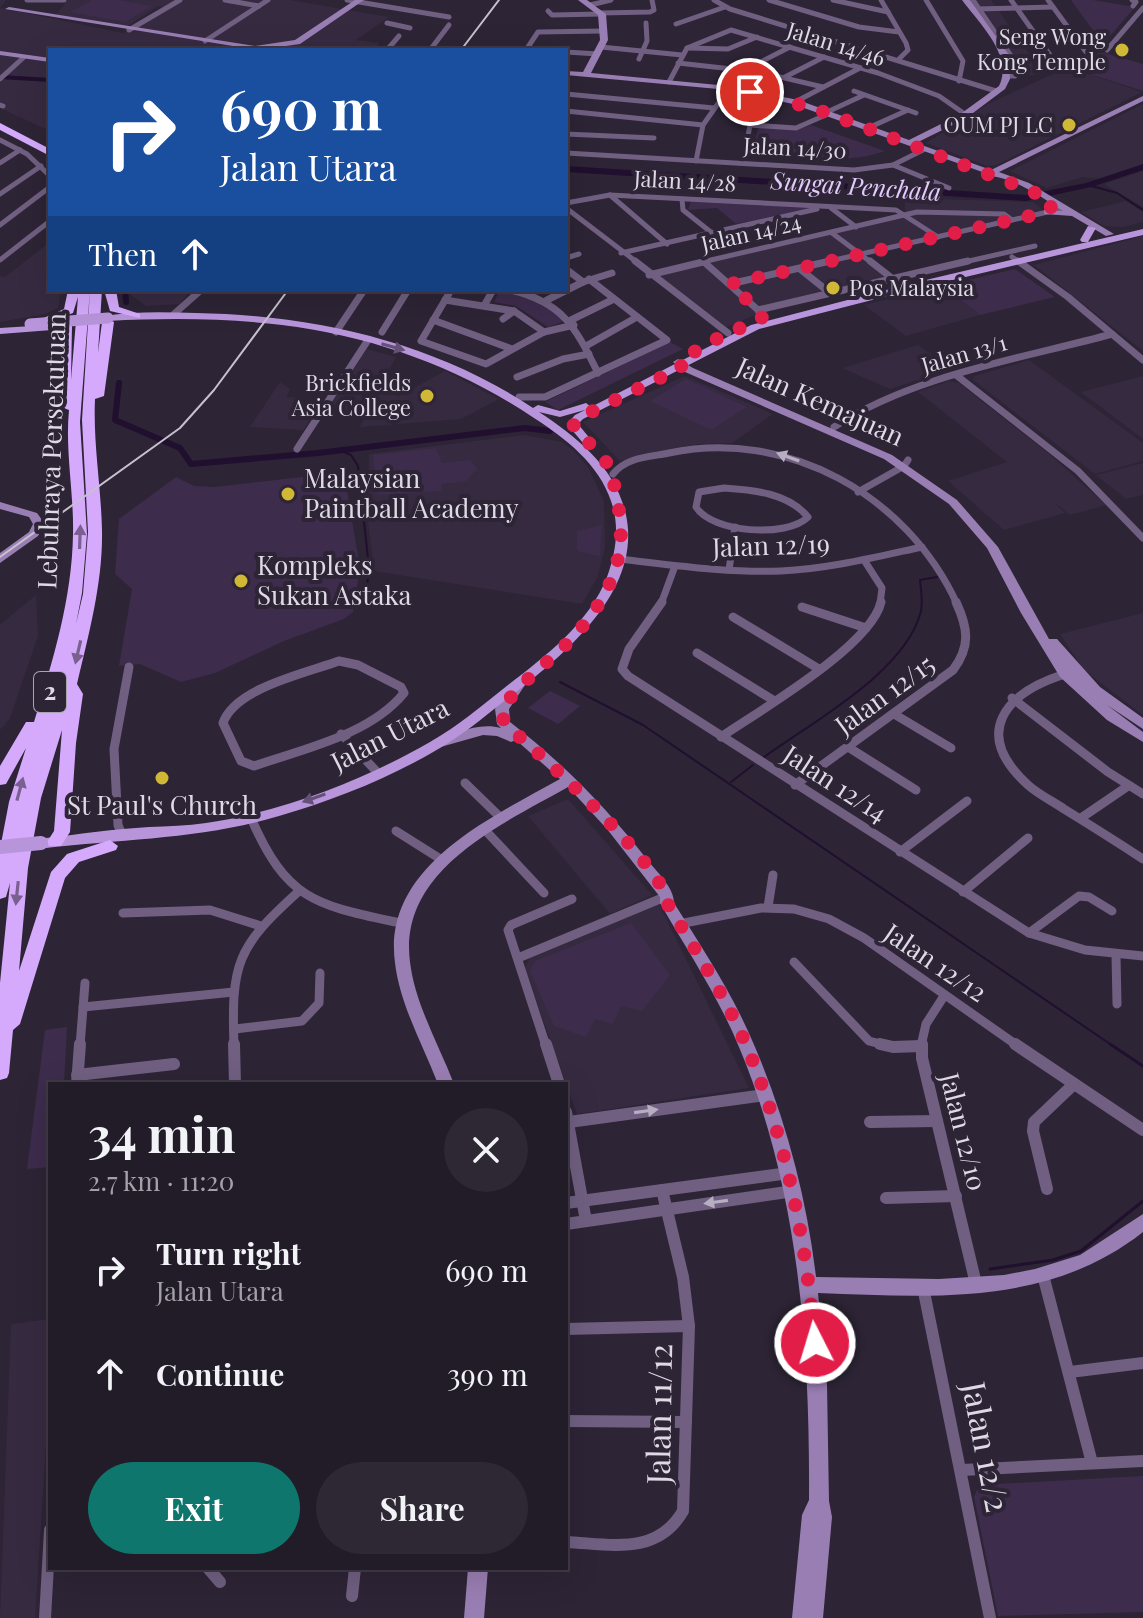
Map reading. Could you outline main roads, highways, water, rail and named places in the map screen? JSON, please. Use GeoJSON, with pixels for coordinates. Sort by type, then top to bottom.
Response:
{"type":"FeatureCollection","features":[{"type":"Feature","properties":{"kind":"highway"},"geometry":{"type":"LineString","coordinates":[[1,118],[16,121]]}},
{"type":"Feature","properties":{"kind":"highway"},"geometry":{"type":"LineString","coordinates":[[1,118],[47,141]]}},
{"type":"Feature","properties":{"kind":"highway"},"geometry":{"type":"LineString","coordinates":[[1,118],[48,152]]}},
{"type":"Feature","properties":{"kind":"highway"},"geometry":{"type":"LineString","coordinates":[[30,324],[66,314],[72,307],[74,292]]}},
{"type":"Feature","properties":{"kind":"highway","name":"Lebuhraya Persekutuan"},"geometry":{"type":"LineString","coordinates":[[0,893],[17,802],[85,621],[94,554],[81,421],[84,292]]}},
{"type":"Feature","properties":{"kind":"highway","name":"Lebuhraya Persekutuan"},"geometry":{"type":"LineString","coordinates":[[81,421],[96,292]]}},
{"type":"Feature","properties":{"kind":"highway"},"geometry":{"type":"LineString","coordinates":[[110,292],[114,309],[136,316]]}},
{"type":"Feature","properties":{"kind":"highway"},"geometry":{"type":"LineString","coordinates":[[68,326],[64,372],[68,415],[81,421],[96,406],[108,320]]}},
{"type":"Feature","properties":{"kind":"highway"},"geometry":{"type":"LineString","coordinates":[[0,780],[62,684],[76,694],[68,743],[62,832],[46,845]]}},
{"type":"Feature","properties":{"kind":"highway","name":"Lebuhraya Persekutuan"},"geometry":{"type":"LineString","coordinates":[[0,1073],[20,868],[62,684]]}},
{"type":"Feature","properties":{"kind":"highway"},"geometry":{"type":"LineString","coordinates":[[2,1049],[57,876],[73,858],[116,841]]}},
{"type":"Feature","properties":{"kind":"main road"},"geometry":{"type":"LineString","coordinates":[[613,488],[613,474],[572,424],[579,417],[755,327],[1143,229]]}},
{"type":"Feature","properties":{"kind":"main road"},"geometry":{"type":"LineString","coordinates":[[1087,242],[1103,233],[1126,233]]}},
{"type":"Feature","properties":{"kind":"main road"},"geometry":{"type":"LineString","coordinates":[[1087,242],[1103,233]]}},
{"type":"Feature","properties":{"kind":"main road"},"geometry":{"type":"LineString","coordinates":[[498,387],[555,414],[570,413],[633,383],[760,314],[896,281],[1015,259]]}},
{"type":"Feature","properties":{"kind":"main road","name":"Jalan Utara"},"geometry":{"type":"LineString","coordinates":[[108,320],[196,314],[316,330]]}},
{"type":"Feature","properties":{"kind":"main road","name":"Jalan Utara"},"geometry":{"type":"LineString","coordinates":[[46,845],[163,839],[174,833],[251,818],[305,802],[378,773],[437,744],[557,653],[591,615],[619,559],[623,528],[613,488],[578,444],[498,387],[437,361],[336,332],[180,318],[108,320]]}},
{"type":"Feature","properties":{"kind":"main road"},"geometry":{"type":"LineString","coordinates":[[4,330],[30,324],[108,320]]}},
{"type":"Feature","properties":{"kind":"main road"},"geometry":{"type":"LineString","coordinates":[[4,330],[108,320]]}},
{"type":"Feature","properties":{"kind":"main road"},"geometry":{"type":"LineString","coordinates":[[633,383],[683,364],[710,342]]}},
{"type":"Feature","properties":{"kind":"main road"},"geometry":{"type":"LineString","coordinates":[[705,354],[703,362],[707,371]]}},
{"type":"Feature","properties":{"kind":"main road"},"geometry":{"type":"LineString","coordinates":[[0,847],[46,845]]}},
{"type":"Feature","properties":{"kind":"main road"},"geometry":{"type":"LineString","coordinates":[[0,854],[46,845]]}},
{"type":"Feature","properties":{"kind":"waterway","name":"Sungai Penchala"},"geometry":{"type":"LineString","coordinates":[[0,77],[48,80]]}},
{"type":"Feature","properties":{"kind":"waterway","name":"Sungai Penchala"},"geometry":{"type":"LineString","coordinates":[[568,169],[1026,198],[1088,185],[1143,167]]}},
{"type":"Feature","properties":{"kind":"waterway"},"geometry":{"type":"LineString","coordinates":[[1088,185],[1117,193],[1143,210]]}},
{"type":"Feature","properties":{"kind":"waterway"},"geometry":{"type":"LineString","coordinates":[[125,292],[126,302]]}},
{"type":"Feature","properties":{"kind":"waterway"},"geometry":{"type":"LineString","coordinates":[[119,383],[115,420],[180,448],[191,464],[318,453],[525,428],[550,431]]}},
{"type":"Feature","properties":{"kind":"waterway"},"geometry":{"type":"LineString","coordinates":[[340,450],[351,455],[358,466],[369,568],[366,596]]}},
{"type":"Feature","properties":{"kind":"waterway"},"geometry":{"type":"LineString","coordinates":[[764,757],[855,694],[897,655],[912,633],[921,611],[920,580],[937,577]]}},
{"type":"Feature","properties":{"kind":"waterway"},"geometry":{"type":"LineString","coordinates":[[560,682],[643,725],[1113,1046]]}},
{"type":"Feature","properties":{"kind":"waterway"},"geometry":{"type":"LineString","coordinates":[[731,782],[753,765]]}},
{"type":"Feature","properties":{"kind":"waterway"},"geometry":{"type":"LineString","coordinates":[[1113,1046],[1143,1066]]}},
{"type":"Feature","properties":{"kind":"waterway"},"geometry":{"type":"LineString","coordinates":[[990,1269],[1053,1260],[1081,1251],[1143,1201]]}},
{"type":"Feature","properties":{"kind":"tram line"},"geometry":{"type":"LineString","coordinates":[[463,48],[499,0]]}},
{"type":"Feature","properties":{"kind":"tram line"},"geometry":{"type":"LineString","coordinates":[[0,557],[180,428],[214,390],[287,292]]}},
{"type":"Feature","properties":{"kind":"place","name":"Seng Wong Kong Temple"},"geometry":{"type":"Point","coordinates":[1122,50]}},
{"type":"Feature","properties":{"kind":"place","name":"OUM PJ LC"},"geometry":{"type":"Point","coordinates":[1069,125]}},
{"type":"Feature","properties":{"kind":"place","name":"Pos Malaysia"},"geometry":{"type":"Point","coordinates":[833,288]}},
{"type":"Feature","properties":{"kind":"place","name":"Brickfields Asia College"},"geometry":{"type":"Point","coordinates":[427,396]}},
{"type":"Feature","properties":{"kind":"place","name":"Malaysian Paintball Academy"},"geometry":{"type":"Point","coordinates":[288,494]}},
{"type":"Feature","properties":{"kind":"place","name":"Kompleks Sukan Astaka"},"geometry":{"type":"Point","coordinates":[241,581]}},
{"type":"Feature","properties":{"kind":"place","name":"St Paul's Church"},"geometry":{"type":"Point","coordinates":[162,778]}}]}
